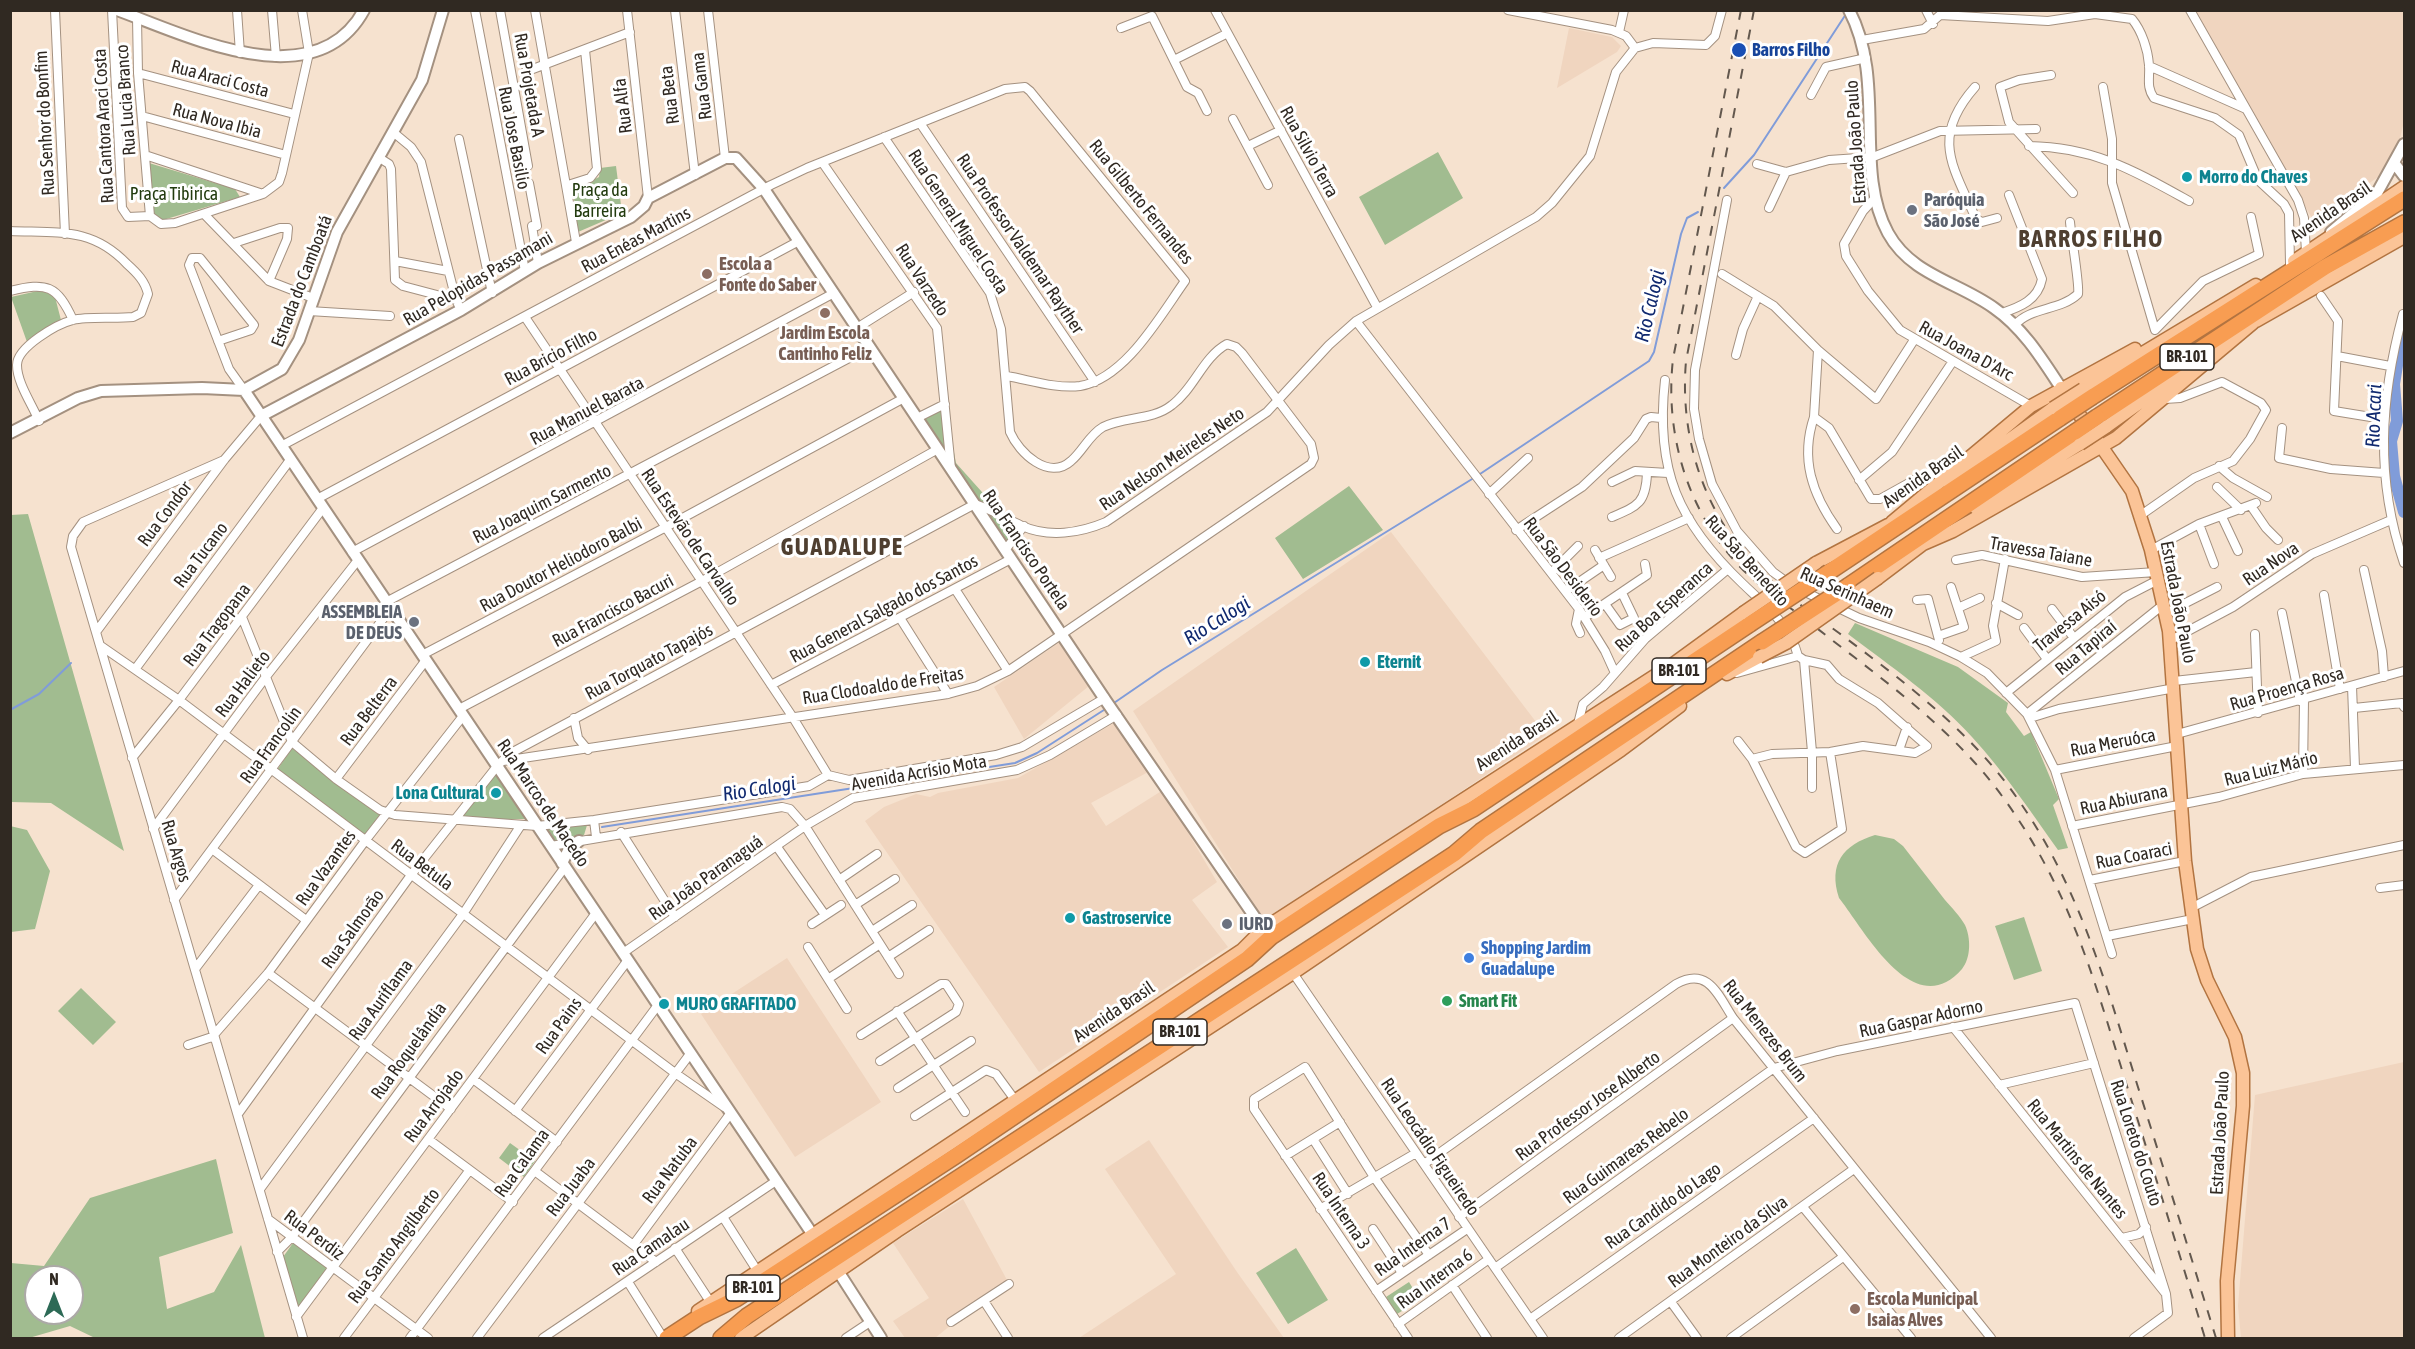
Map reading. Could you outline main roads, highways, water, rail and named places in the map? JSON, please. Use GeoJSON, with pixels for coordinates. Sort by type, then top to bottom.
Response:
{"type":"FeatureCollection","features":[{"type":"Feature","properties":{"kind":"highway","name":"Avenida Brasil"},"geometry":{"type":"LineString","coordinates":[[662,1337],[736,1299],[838,1234],[1114,1051],[1247,959],[1271,937],[1439,826],[1473,809],[1609,718],[1746,618],[2087,393],[2404,199]]}},
{"type":"Feature","properties":{"kind":"highway","name":"BR-101"},"geometry":{"type":"LineString","coordinates":[[721,1338],[747,1316],[1247,987],[1291,963],[1639,725],[1760,649],[1848,586],[2078,438],[2325,267],[2404,223]]}},
{"type":"Feature","properties":{"kind":"main road"},"geometry":{"type":"LineString","coordinates":[[117,10],[240,53],[276,57],[309,53],[340,39],[364,10]]}},
{"type":"Feature","properties":{"kind":"main road","name":"Estrada do Camboatá"},"geometry":{"type":"LineString","coordinates":[[10,434],[39,421],[78,398],[101,391],[202,387],[244,390],[275,375],[287,363],[299,340],[337,232],[422,80],[442,10]]}},
{"type":"Feature","properties":{"kind":"main road","name":"Estrada João Paulo"},"geometry":{"type":"LineString","coordinates":[[1850,13],[1862,40],[1866,58],[1875,198],[1888,234],[1914,264],[2002,313],[2035,349],[2132,491],[2151,550],[2171,640],[2185,861],[2192,914],[2202,966],[2235,1037],[2243,1073],[2243,1106],[2227,1281],[2228,1338]]}},
{"type":"Feature","properties":{"kind":"main road"},"geometry":{"type":"LineString","coordinates":[[2325,239],[2336,226],[2377,194],[2404,144]]}},
{"type":"Feature","properties":{"kind":"main road","name":"Rua Pelopidas Passamani"},"geometry":{"type":"LineString","coordinates":[[261,416],[458,305],[492,293],[538,262],[631,217],[644,206],[648,198],[725,158],[731,157],[741,162],[764,189]]}},
{"type":"Feature","properties":{"kind":"main road"},"geometry":{"type":"LineString","coordinates":[[2395,164],[2404,176]]}},
{"type":"Feature","properties":{"kind":"main road","name":"Avenida Brasil"},"geometry":{"type":"LineString","coordinates":[[2087,393],[2206,315],[2290,264],[2404,187]]}},
{"type":"Feature","properties":{"kind":"main road","name":"Rua Francisco Portela"},"geometry":{"type":"LineString","coordinates":[[764,189],[1105,699],[1263,928]]}},
{"type":"Feature","properties":{"kind":"main road"},"geometry":{"type":"LineString","coordinates":[[2101,422],[2253,323],[2404,237]]}},
{"type":"Feature","properties":{"kind":"main road"},"geometry":{"type":"LineString","coordinates":[[1892,522],[2031,406],[2173,328],[2206,315]]}},
{"type":"Feature","properties":{"kind":"main road"},"geometry":{"type":"LineString","coordinates":[[1923,544],[1953,531],[2103,446],[2164,399],[2253,323]]}},
{"type":"Feature","properties":{"kind":"main road","name":"Rua Marcos de Macedo"},"geometry":{"type":"LineString","coordinates":[[244,390],[461,713],[500,764],[537,826],[813,1235]]}},
{"type":"Feature","properties":{"kind":"main road","name":"Avenida Brasil"},"geometry":{"type":"LineString","coordinates":[[1823,567],[2057,413]]}},
{"type":"Feature","properties":{"kind":"main road"},"geometry":{"type":"LineString","coordinates":[[741,1338],[838,1271],[1293,973],[1583,775],[1760,649],[1786,643],[1923,544],[2078,438]]}},
{"type":"Feature","properties":{"kind":"main road","name":"Avenida Brasil"},"geometry":{"type":"LineString","coordinates":[[662,1337],[1242,950],[1263,928],[1746,618]]}},
{"type":"Feature","properties":{"kind":"main road"},"geometry":{"type":"LineString","coordinates":[[1531,756],[1609,718]]}},
{"type":"Feature","properties":{"kind":"main road"},"geometry":{"type":"LineString","coordinates":[[1583,775],[1639,725]]}},
{"type":"Feature","properties":{"kind":"main road"},"geometry":{"type":"LineString","coordinates":[[564,865],[569,849],[579,841]]}},
{"type":"Feature","properties":{"kind":"main road"},"geometry":{"type":"LineString","coordinates":[[838,1271],[881,1338]]}},
{"type":"Feature","properties":{"kind":"waterway","name":"Rio Calogi"},"geometry":{"type":"LineString","coordinates":[[1724,188],[1754,155],[1846,14]]}},
{"type":"Feature","properties":{"kind":"waterway","name":"Rio Calogi"},"geometry":{"type":"LineString","coordinates":[[1111,705],[1162,670],[1477,476],[1649,361],[1654,352],[1681,234],[1687,218],[1698,212]]}},
{"type":"Feature","properties":{"kind":"waterway","name":"Rio Acari"},"geometry":{"type":"LineString","coordinates":[[2404,322],[2394,384],[2397,421],[2391,441],[2394,476],[2404,512]]}},
{"type":"Feature","properties":{"kind":"waterway"},"geometry":{"type":"LineString","coordinates":[[10,710],[39,694],[71,663]]}},
{"type":"Feature","properties":{"kind":"waterway","name":"Rio Calogi"},"geometry":{"type":"LineString","coordinates":[[602,827],[1015,763],[1037,753],[1107,708]]}},
{"type":"Feature","properties":{"kind":"railway"},"geometry":{"type":"LineString","coordinates":[[1741,10],[1673,359],[1672,412],[1682,465],[1702,515],[1716,538],[1741,568],[1936,724],[1982,770],[2025,831],[2062,899],[2090,970],[2205,1338]]}},
{"type":"Feature","properties":{"kind":"railway"},"geometry":{"type":"LineString","coordinates":[[1754,10],[1686,361],[1686,413],[1696,464],[1716,512],[1730,534],[1756,566],[1790,597],[1884,667],[1949,721],[1988,761],[2030,817],[2069,890],[2099,965],[2216,1338]]}},
{"type":"Feature","properties":{"kind":"place","name":"Barros Filho"},"geometry":{"type":"Point","coordinates":[1739,50]}},
{"type":"Feature","properties":{"kind":"place","name":"Morro do Chaves"},"geometry":{"type":"Point","coordinates":[2187,177]}},
{"type":"Feature","properties":{"kind":"place","name":"Paróquia São José"},"geometry":{"type":"Point","coordinates":[1912,210]}},
{"type":"Feature","properties":{"kind":"place","name":"Escola a Fonte do Saber"},"geometry":{"type":"Point","coordinates":[707,274]}},
{"type":"Feature","properties":{"kind":"place","name":"Jardim Escola Cantinho Feliz"},"geometry":{"type":"Point","coordinates":[825,313]}},
{"type":"Feature","properties":{"kind":"place","name":"ASSEMBLEIA DE DEUS"},"geometry":{"type":"Point","coordinates":[414,622]}},
{"type":"Feature","properties":{"kind":"place","name":"Eternit"},"geometry":{"type":"Point","coordinates":[1365,662]}},
{"type":"Feature","properties":{"kind":"place","name":"Lona Cultural"},"geometry":{"type":"Point","coordinates":[496,793]}},
{"type":"Feature","properties":{"kind":"place","name":"Gastroservice"},"geometry":{"type":"Point","coordinates":[1070,918]}},
{"type":"Feature","properties":{"kind":"place","name":"IURD"},"geometry":{"type":"Point","coordinates":[1227,924]}},
{"type":"Feature","properties":{"kind":"place","name":"Shopping Jardim Guadalupe"},"geometry":{"type":"Point","coordinates":[1469,958]}},
{"type":"Feature","properties":{"kind":"place","name":"Smart Fit"},"geometry":{"type":"Point","coordinates":[1447,1001]}},
{"type":"Feature","properties":{"kind":"place","name":"MURO GRAFITADO"},"geometry":{"type":"Point","coordinates":[664,1004]}},
{"type":"Feature","properties":{"kind":"place","name":"Escola Municipal Isaias Alves"},"geometry":{"type":"Point","coordinates":[1855,1309]}},
{"type":"Feature","properties":{"kind":"district","name":"BARROS FILHO"},"geometry":{"type":"Point","coordinates":[2091,239]}},
{"type":"Feature","properties":{"kind":"district","name":"GUADALUPE"},"geometry":{"type":"Point","coordinates":[842,547]}},
{"type":"Feature","properties":{"kind":"park label","name":"Praça Tibirica"},"geometry":{"type":"Point","coordinates":[174,194]}},
{"type":"Feature","properties":{"kind":"park label","name":"Praça da Barreira"},"geometry":{"type":"Point","coordinates":[600,200]}}]}
